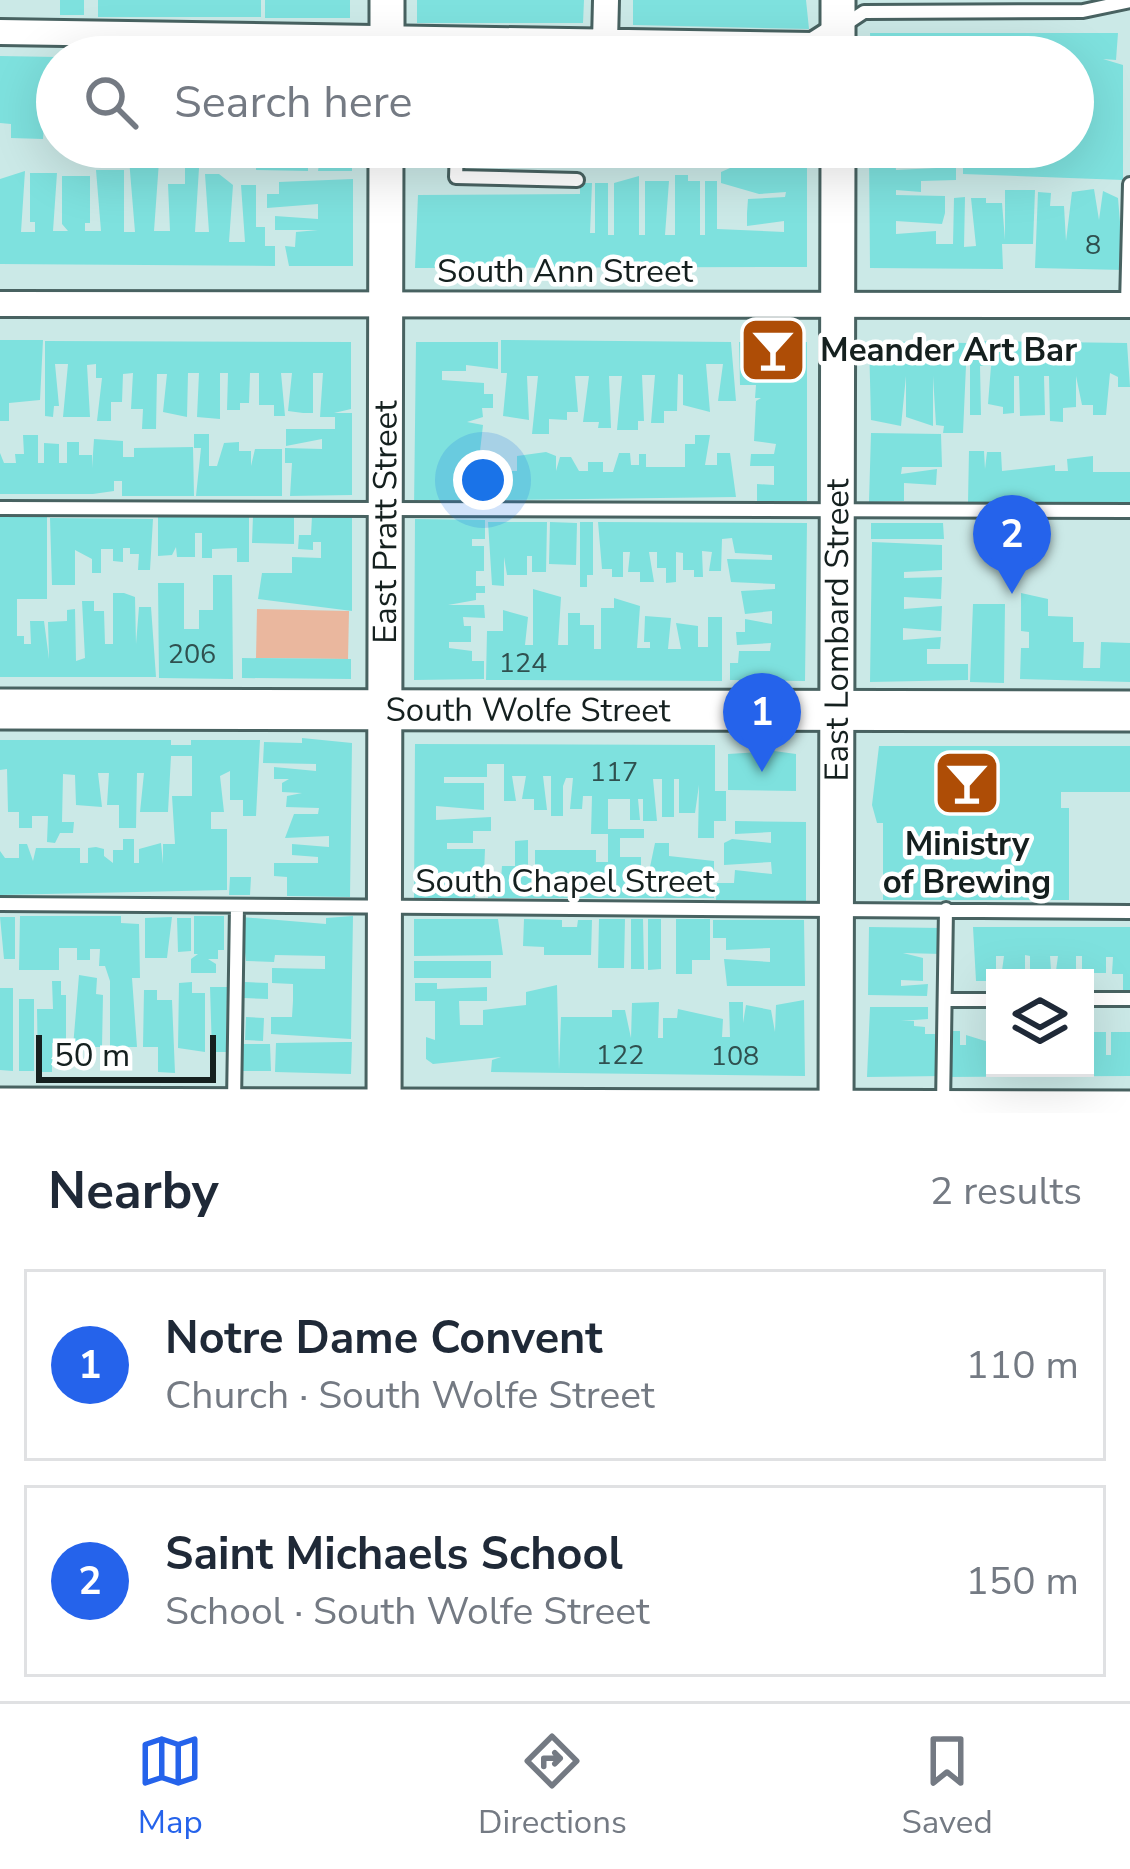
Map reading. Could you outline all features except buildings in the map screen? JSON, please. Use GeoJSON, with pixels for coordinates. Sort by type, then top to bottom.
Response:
{"type":"FeatureCollection","features":[{"type":"Feature","properties":{"kind":"main road"},"geometry":{"type":"LineString","coordinates":[[387,0],[387,36]]}},
{"type":"Feature","properties":{"kind":"main road","name":"East Pratt Street"},"geometry":{"type":"LineString","coordinates":[[384,1111],[389,168]]}},
{"type":"Feature","properties":{"kind":"main road","name":"East Lombard Street"},"geometry":{"type":"LineString","coordinates":[[836,1112],[838,168]]}},
{"type":"Feature","properties":{"kind":"main road","name":"South Wolfe Street"},"geometry":{"type":"LineString","coordinates":[[0,709],[1130,711]]}},
{"type":"Feature","properties":{"kind":"main road"},"geometry":{"type":"LineString","coordinates":[[0,1108],[1130,1111]]}},
{"type":"Feature","properties":{"kind":"street"},"geometry":{"type":"LineString","coordinates":[[605,0],[605,36]]}},
{"type":"Feature","properties":{"kind":"street"},"geometry":{"type":"LineString","coordinates":[[0,32],[97,36]]}},
{"type":"Feature","properties":{"kind":"street","name":"South Ann Street"},"geometry":{"type":"LineString","coordinates":[[0,304],[1129,305]]}},
{"type":"Feature","properties":{"kind":"lane"},"geometry":{"type":"LineString","coordinates":[[838,29],[864,12],[1082,11],[1127,1],[1130,14]]}},
{"type":"Feature","properties":{"kind":"lane"},"geometry":{"type":"LineString","coordinates":[[456,168],[456,177],[577,180]]}},
{"type":"Feature","properties":{"kind":"lane"},"geometry":{"type":"LineString","coordinates":[[1129,305],[1130,184]]}},
{"type":"Feature","properties":{"kind":"lane"},"geometry":{"type":"LineString","coordinates":[[0,508],[1130,511]]}},
{"type":"Feature","properties":{"kind":"lane","name":"South Chapel Street"},"geometry":{"type":"LineString","coordinates":[[0,904],[1130,912]]}},
{"type":"Feature","properties":{"kind":"lane"},"geometry":{"type":"LineString","coordinates":[[234,1111],[237,906]]}},
{"type":"Feature","properties":{"kind":"lane"},"geometry":{"type":"LineString","coordinates":[[946,909],[954,1112]]}},
{"type":"Feature","properties":{"kind":"lane"},"geometry":{"type":"LineString","coordinates":[[1094,999],[1130,999]]}},
{"type":"Feature","properties":{"kind":"lane"},"geometry":{"type":"LineString","coordinates":[[946,1000],[986,1000]]}},
{"type":"Feature","properties":{"kind":"shaded area"},"geometry":{"type":"Polygon","coordinates":[[[257,609],[349,611],[348,659],[256,658],[257,609]]]}},
{"type":"Feature","properties":{"kind":"place","name":"Meander Art Bar"},"geometry":{"type":"Point","coordinates":[773,350]}},
{"type":"Feature","properties":{"kind":"place","name":"Saint Michaels School"},"geometry":{"type":"Point","coordinates":[1012,594]}},
{"type":"Feature","properties":{"kind":"place","name":"Notre Dame Convent"},"geometry":{"type":"Point","coordinates":[762,772]}},
{"type":"Feature","properties":{"kind":"place","name":"Ministry of Brewing"},"geometry":{"type":"Point","coordinates":[967,783]}}]}
